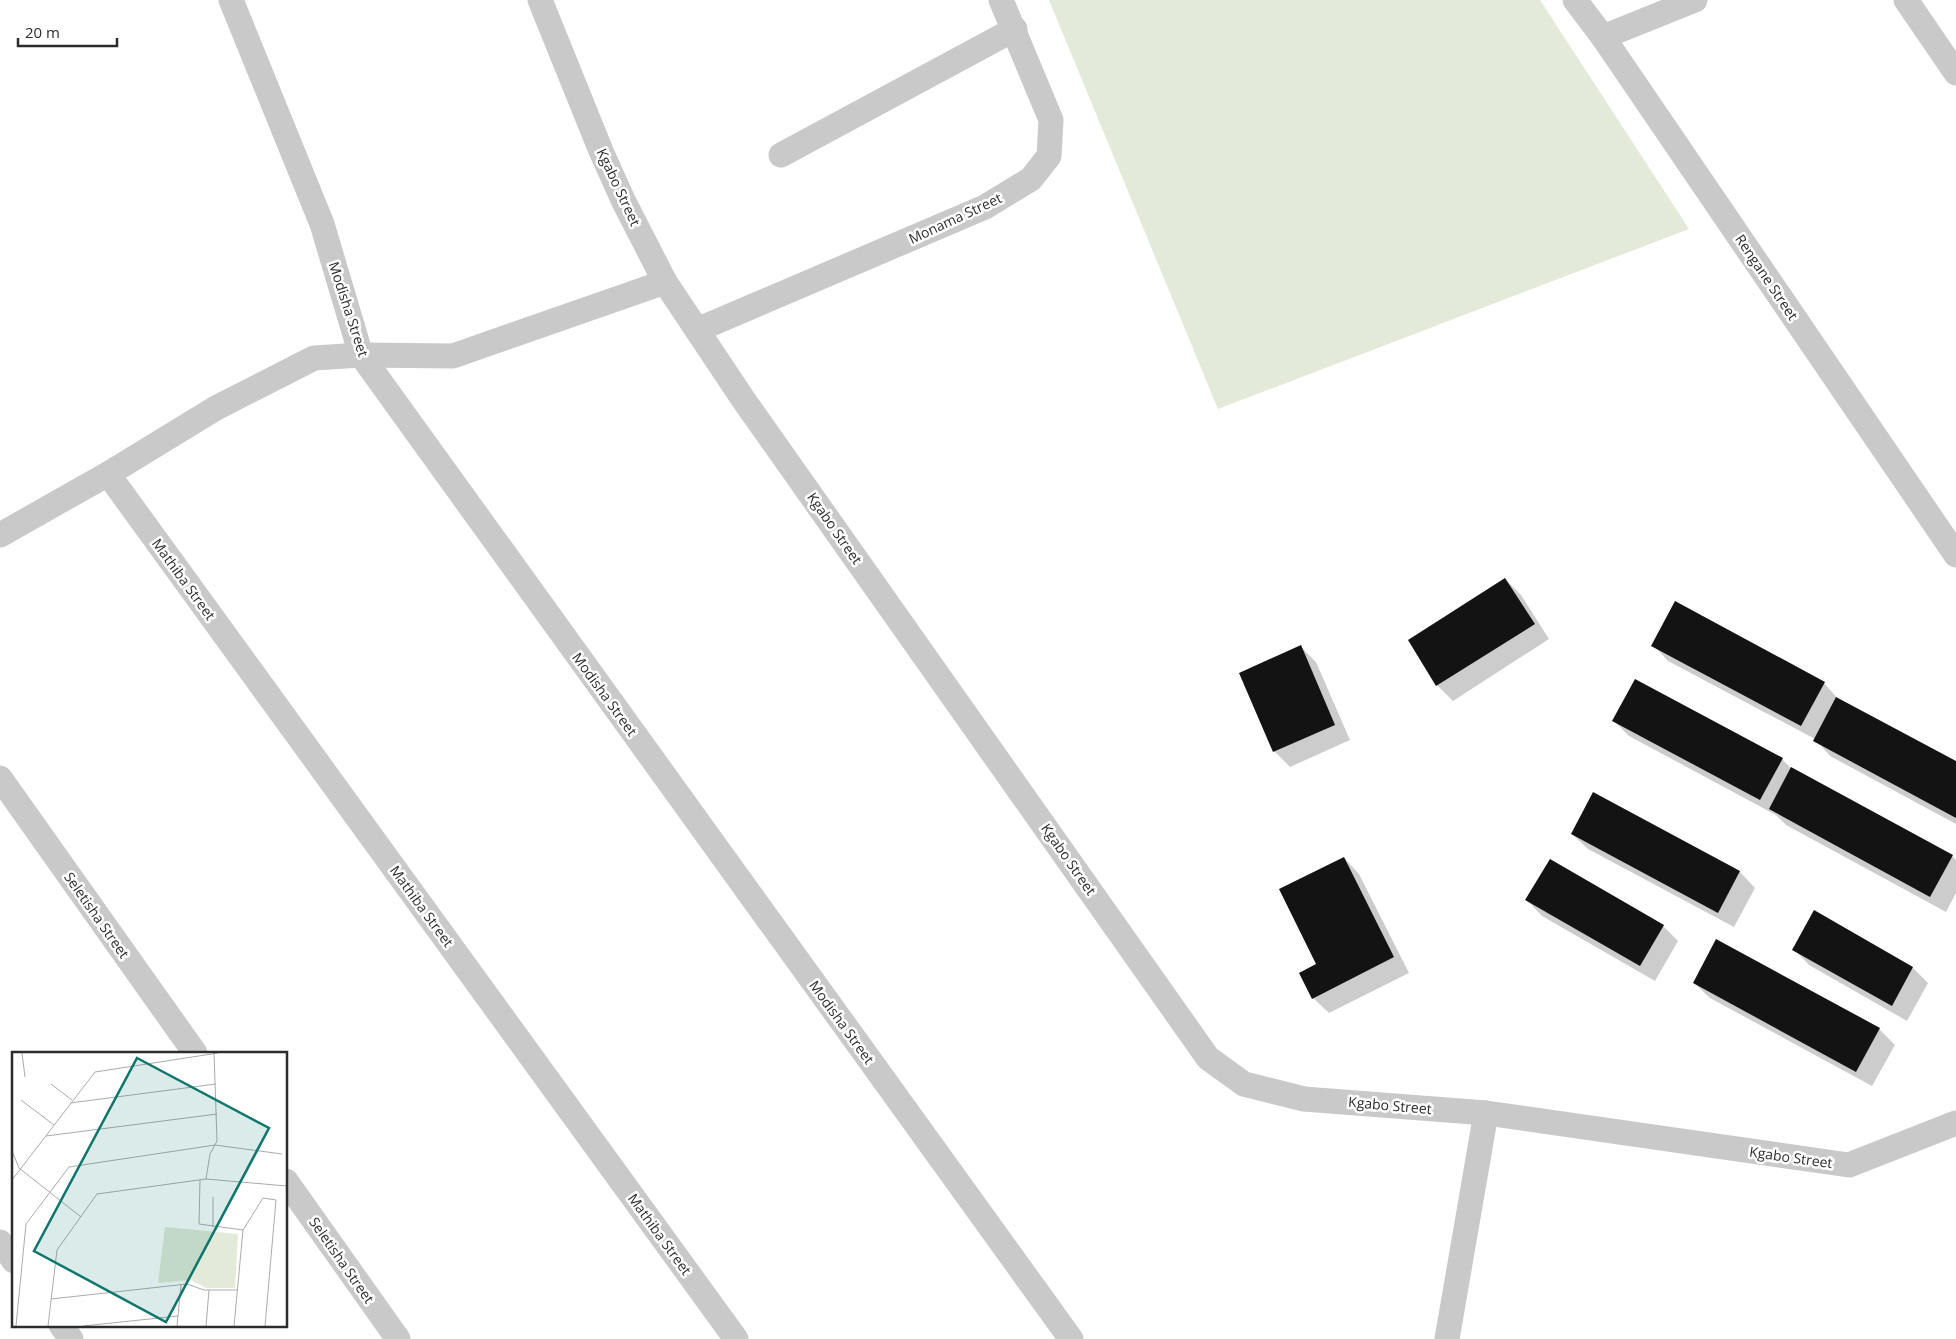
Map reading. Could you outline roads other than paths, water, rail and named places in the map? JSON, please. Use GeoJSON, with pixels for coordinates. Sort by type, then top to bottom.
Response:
{"type":"FeatureCollection","features":[{"type":"Feature","properties":{"kind":"street","name":"Modisha Street"},"geometry":{"type":"LineString","coordinates":[[231,0],[322,224],[360,355],[1072,1339]]}},
{"type":"Feature","properties":{"kind":"street","name":"Kgabo Street"},"geometry":{"type":"LineString","coordinates":[[540,0],[623,200],[665,282],[761,423],[1208,1058],[1244,1084],[1304,1098],[1486,1113],[1849,1165],[1956,1123]]}},
{"type":"Feature","properties":{"kind":"street","name":"Monama Street"},"geometry":{"type":"LineString","coordinates":[[697,330],[985,207],[1031,180],[1048,156],[1051,120],[1015,29],[1001,0]]}},
{"type":"Feature","properties":{"kind":"street","name":"Rengane Street"},"geometry":{"type":"LineString","coordinates":[[1575,0],[1603,37],[1956,555]]}},
{"type":"Feature","properties":{"kind":"street"},"geometry":{"type":"LineString","coordinates":[[1603,37],[1695,0]]}},
{"type":"Feature","properties":{"kind":"street"},"geometry":{"type":"LineString","coordinates":[[1906,0],[1956,73]]}},
{"type":"Feature","properties":{"kind":"street"},"geometry":{"type":"LineString","coordinates":[[781,155],[1015,29]]}},
{"type":"Feature","properties":{"kind":"street"},"geometry":{"type":"LineString","coordinates":[[0,535],[108,474],[216,408],[314,358],[360,355],[453,356],[665,282]]}},
{"type":"Feature","properties":{"kind":"street","name":"Mathiba Street"},"geometry":{"type":"LineString","coordinates":[[108,474],[736,1339]]}},
{"type":"Feature","properties":{"kind":"street","name":"Seletisha Street"},"geometry":{"type":"LineString","coordinates":[[0,778],[194,1052]]}},
{"type":"Feature","properties":{"kind":"street"},"geometry":{"type":"LineString","coordinates":[[1447,1339],[1486,1113]]}},
{"type":"Feature","properties":{"kind":"street","name":"Seletisha Street"},"geometry":{"type":"LineString","coordinates":[[288,1185],[398,1339]]}},
{"type":"Feature","properties":{"kind":"street"},"geometry":{"type":"LineString","coordinates":[[0,1242],[12,1258]]}},
{"type":"Feature","properties":{"kind":"street"},"geometry":{"type":"LineString","coordinates":[[62,1326],[71,1339]]}}]}
